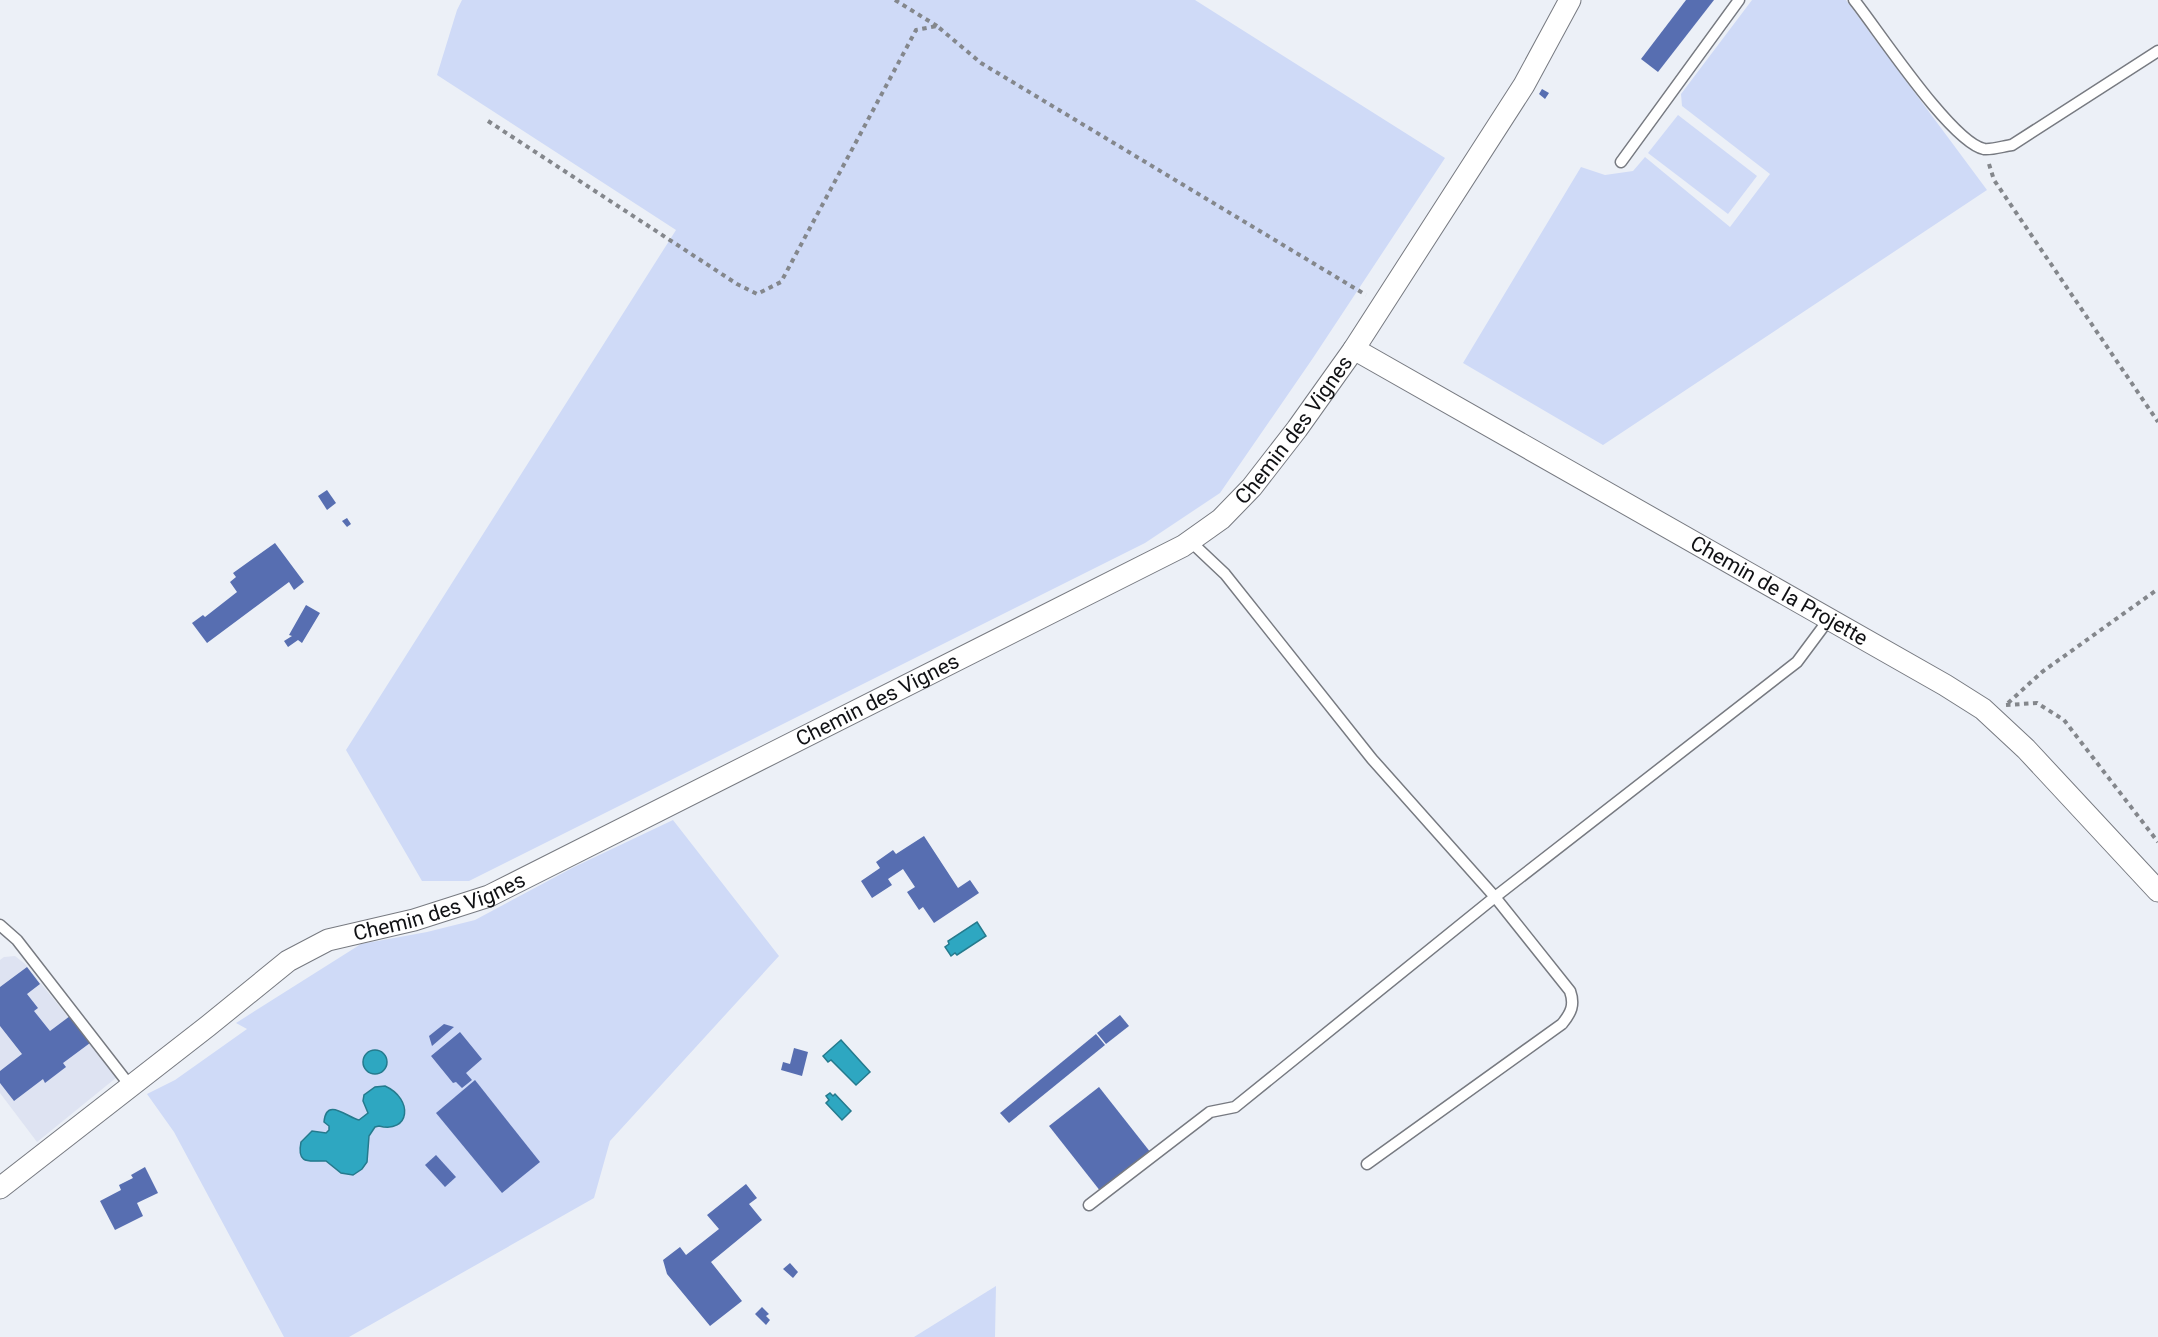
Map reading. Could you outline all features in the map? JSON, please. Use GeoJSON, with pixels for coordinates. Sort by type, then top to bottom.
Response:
{"type":"FeatureCollection","features":[{"type":"Feature","properties":{"kind":"street","name":"Chemin des Vignes"},"geometry":{"type":"LineString","coordinates":[[0,1188],[288,961],[328,940],[414,920],[489,896],[1190,541],[1221,519],[1252,487],[1354,349],[1524,85],[1570,0]]}},
{"type":"Feature","properties":{"kind":"street","name":"Chemin de la Projette"},"geometry":{"type":"LineString","coordinates":[[1354,349],[1945,685],[1983,709],[2000,711],[2026,749],[2158,891]]}},
{"type":"Feature","properties":{"kind":"lane"},"geometry":{"type":"LineString","coordinates":[[1621,162],[1739,0]]}},
{"type":"Feature","properties":{"kind":"lane"},"geometry":{"type":"LineString","coordinates":[[1854,0],[1927,97],[1960,134],[1984,149],[2012,145],[2158,51]]}},
{"type":"Feature","properties":{"kind":"lane"},"geometry":{"type":"LineString","coordinates":[[1190,541],[1225,574],[1372,759],[1495,897],[1570,991],[1573,1005],[1562,1024],[1367,1164]]}},
{"type":"Feature","properties":{"kind":"lane"},"geometry":{"type":"LineString","coordinates":[[1089,1205],[1210,1112],[1235,1107],[1495,897],[1797,662],[1829,619]]}},
{"type":"Feature","properties":{"kind":"lane"},"geometry":{"type":"LineString","coordinates":[[0,925],[17,940],[131,1087]]}},
{"type":"Feature","properties":{"kind":"path"},"geometry":{"type":"LineString","coordinates":[[896,0],[937,26],[981,63],[1382,304]]}},
{"type":"Feature","properties":{"kind":"path"},"geometry":{"type":"LineString","coordinates":[[488,121],[737,284],[757,294],[781,282],[916,30],[937,26]]}},
{"type":"Feature","properties":{"kind":"path"},"geometry":{"type":"LineString","coordinates":[[1984,149],[1994,180],[2158,422]]}},
{"type":"Feature","properties":{"kind":"path"},"geometry":{"type":"LineString","coordinates":[[2000,711],[2042,672],[2158,589]]}},
{"type":"Feature","properties":{"kind":"path"},"geometry":{"type":"LineString","coordinates":[[2000,711],[2037,703],[2064,720],[2158,842]]}},
{"type":"Feature","properties":{"kind":"shaded area"},"geometry":{"type":"Polygon","coordinates":[[[462,0],[1195,0],[1445,158],[1313,358],[1220,493],[1145,543],[469,881],[422,881],[346,750],[676,230],[437,75],[462,0]]]}},
{"type":"Feature","properties":{"kind":"shaded area"},"geometry":{"type":"Polygon","coordinates":[[[1752,0],[1846,0],[1987,190],[1603,445],[1463,363],[1581,167],[1605,175],[1633,171],[1645,157],[1730,227],[1770,174],[1682,106],[1681,94],[1752,0]]]}},
{"type":"Feature","properties":{"kind":"shaded area"},"geometry":{"type":"Polygon","coordinates":[[[1678,115],[1757,176],[1728,214],[1648,153],[1678,115]]]}},
{"type":"Feature","properties":{"kind":"shaded area"},"geometry":{"type":"Polygon","coordinates":[[[673,820],[779,956],[610,1141],[594,1198],[349,1337],[284,1337],[174,1132],[147,1094],[175,1080],[247,1029],[236,1023],[361,944],[427,932],[475,920],[574,867],[673,820]]]}},
{"type":"Feature","properties":{"kind":"shaded area"},"geometry":{"type":"Polygon","coordinates":[[[15,956],[25,964],[117,1077],[37,1142],[0,1093],[0,960],[4,957],[15,956]]]}},
{"type":"Feature","properties":{"kind":"shaded area"},"geometry":{"type":"Polygon","coordinates":[[[996,1286],[995,1337],[914,1337],[996,1286]]]}},
{"type":"Feature","properties":{"kind":"water"},"geometry":{"type":"Polygon","coordinates":[[[977,922],[986,936],[957,955],[955,953],[951,956],[945,947],[949,944],[948,941],[977,922]]]}},
{"type":"Feature","properties":{"kind":"water"},"geometry":{"type":"Polygon","coordinates":[[[841,1040],[870,1072],[856,1085],[831,1060],[828,1062],[823,1056],[841,1040]]]}},
{"type":"Feature","properties":{"kind":"water"},"geometry":{"type":"Polygon","coordinates":[[[375,1050],[383,1054],[387,1062],[383,1070],[375,1074],[367,1070],[363,1062],[367,1054],[375,1050]]]}},
{"type":"Feature","properties":{"kind":"water"},"geometry":{"type":"Polygon","coordinates":[[[385,1086],[401,1099],[404,1114],[397,1125],[375,1127],[369,1136],[367,1162],[362,1169],[353,1175],[341,1173],[326,1161],[303,1159],[300,1150],[301,1142],[312,1131],[326,1133],[329,1130],[329,1126],[324,1122],[329,1110],[338,1110],[359,1120],[368,1113],[363,1101],[364,1095],[375,1087],[385,1086]]]}},
{"type":"Feature","properties":{"kind":"water"},"geometry":{"type":"Polygon","coordinates":[[[830,1093],[833,1096],[835,1094],[851,1111],[842,1120],[826,1103],[829,1100],[826,1096],[830,1093]]]}},
{"type":"Feature","properties":{"kind":"building"},"geometry":{"type":"Polygon","coordinates":[[[1686,0],[1714,0],[1658,72],[1641,59],[1686,0]]]}},
{"type":"Feature","properties":{"kind":"building"},"geometry":{"type":"Polygon","coordinates":[[[1542,89],[1549,93],[1545,99],[1539,94],[1542,89]]]}},
{"type":"Feature","properties":{"kind":"building"},"geometry":{"type":"Polygon","coordinates":[[[327,490],[336,503],[327,510],[318,496],[327,490]]]}},
{"type":"Feature","properties":{"kind":"building"},"geometry":{"type":"Polygon","coordinates":[[[347,518],[351,524],[347,527],[342,521],[347,518]]]}},
{"type":"Feature","properties":{"kind":"building"},"geometry":{"type":"Polygon","coordinates":[[[275,543],[304,582],[294,590],[289,582],[207,643],[192,623],[203,615],[205,617],[237,592],[230,582],[236,577],[233,573],[275,543]]]}},
{"type":"Feature","properties":{"kind":"building"},"geometry":{"type":"Polygon","coordinates":[[[306,605],[320,613],[302,643],[298,640],[288,647],[284,641],[292,636],[289,635],[306,605]]]}},
{"type":"Feature","properties":{"kind":"building"},"geometry":{"type":"Polygon","coordinates":[[[924,836],[958,888],[970,880],[979,893],[934,923],[923,907],[919,910],[907,892],[915,887],[903,869],[888,879],[892,885],[872,898],[861,881],[880,868],[876,862],[893,850],[896,854],[924,836]]]}},
{"type":"Feature","properties":{"kind":"building"},"geometry":{"type":"Polygon","coordinates":[[[27,967],[40,984],[27,994],[38,1008],[34,1011],[50,1031],[70,1016],[90,1043],[63,1063],[66,1067],[45,1083],[43,1079],[14,1101],[0,1083],[0,1071],[22,1054],[0,1026],[0,987],[27,967]]]}},
{"type":"Feature","properties":{"kind":"building"},"geometry":{"type":"Polygon","coordinates":[[[1120,1015],[1129,1026],[1106,1044],[1097,1033],[1120,1015]]]}},
{"type":"Feature","properties":{"kind":"building"},"geometry":{"type":"Polygon","coordinates":[[[444,1024],[454,1027],[432,1046],[429,1036],[444,1024]]]}},
{"type":"Feature","properties":{"kind":"building"},"geometry":{"type":"Polygon","coordinates":[[[460,1032],[482,1059],[466,1073],[472,1080],[462,1088],[456,1082],[453,1083],[431,1056],[460,1032]]]}},
{"type":"Feature","properties":{"kind":"building"},"geometry":{"type":"Polygon","coordinates":[[[1096,1034],[1105,1045],[1009,1123],[1000,1113],[1096,1034]]]}},
{"type":"Feature","properties":{"kind":"building"},"geometry":{"type":"Polygon","coordinates":[[[794,1048],[808,1052],[802,1076],[781,1070],[783,1062],[790,1064],[794,1048]]]}},
{"type":"Feature","properties":{"kind":"building"},"geometry":{"type":"Polygon","coordinates":[[[475,1080],[540,1162],[502,1193],[436,1113],[475,1080]]]}},
{"type":"Feature","properties":{"kind":"building"},"geometry":{"type":"Polygon","coordinates":[[[1099,1087],[1151,1153],[1101,1192],[1049,1126],[1099,1087]]]}},
{"type":"Feature","properties":{"kind":"building"},"geometry":{"type":"Polygon","coordinates":[[[436,1155],[456,1177],[445,1187],[425,1165],[436,1155]]]}},
{"type":"Feature","properties":{"kind":"building"},"geometry":{"type":"Polygon","coordinates":[[[145,1167],[158,1193],[137,1203],[143,1216],[115,1230],[100,1201],[121,1190],[119,1185],[133,1178],[131,1175],[145,1167]]]}},
{"type":"Feature","properties":{"kind":"building"},"geometry":{"type":"Polygon","coordinates":[[[746,1184],[757,1198],[749,1204],[762,1220],[711,1262],[742,1301],[710,1326],[667,1274],[663,1260],[680,1247],[686,1255],[719,1229],[707,1215],[746,1184]]]}},
{"type":"Feature","properties":{"kind":"building"},"geometry":{"type":"Polygon","coordinates":[[[790,1263],[798,1272],[793,1278],[783,1269],[790,1263]]]}},
{"type":"Feature","properties":{"kind":"building"},"geometry":{"type":"Polygon","coordinates":[[[762,1307],[769,1314],[766,1316],[770,1320],[766,1325],[755,1314],[762,1307]]]}}]}
